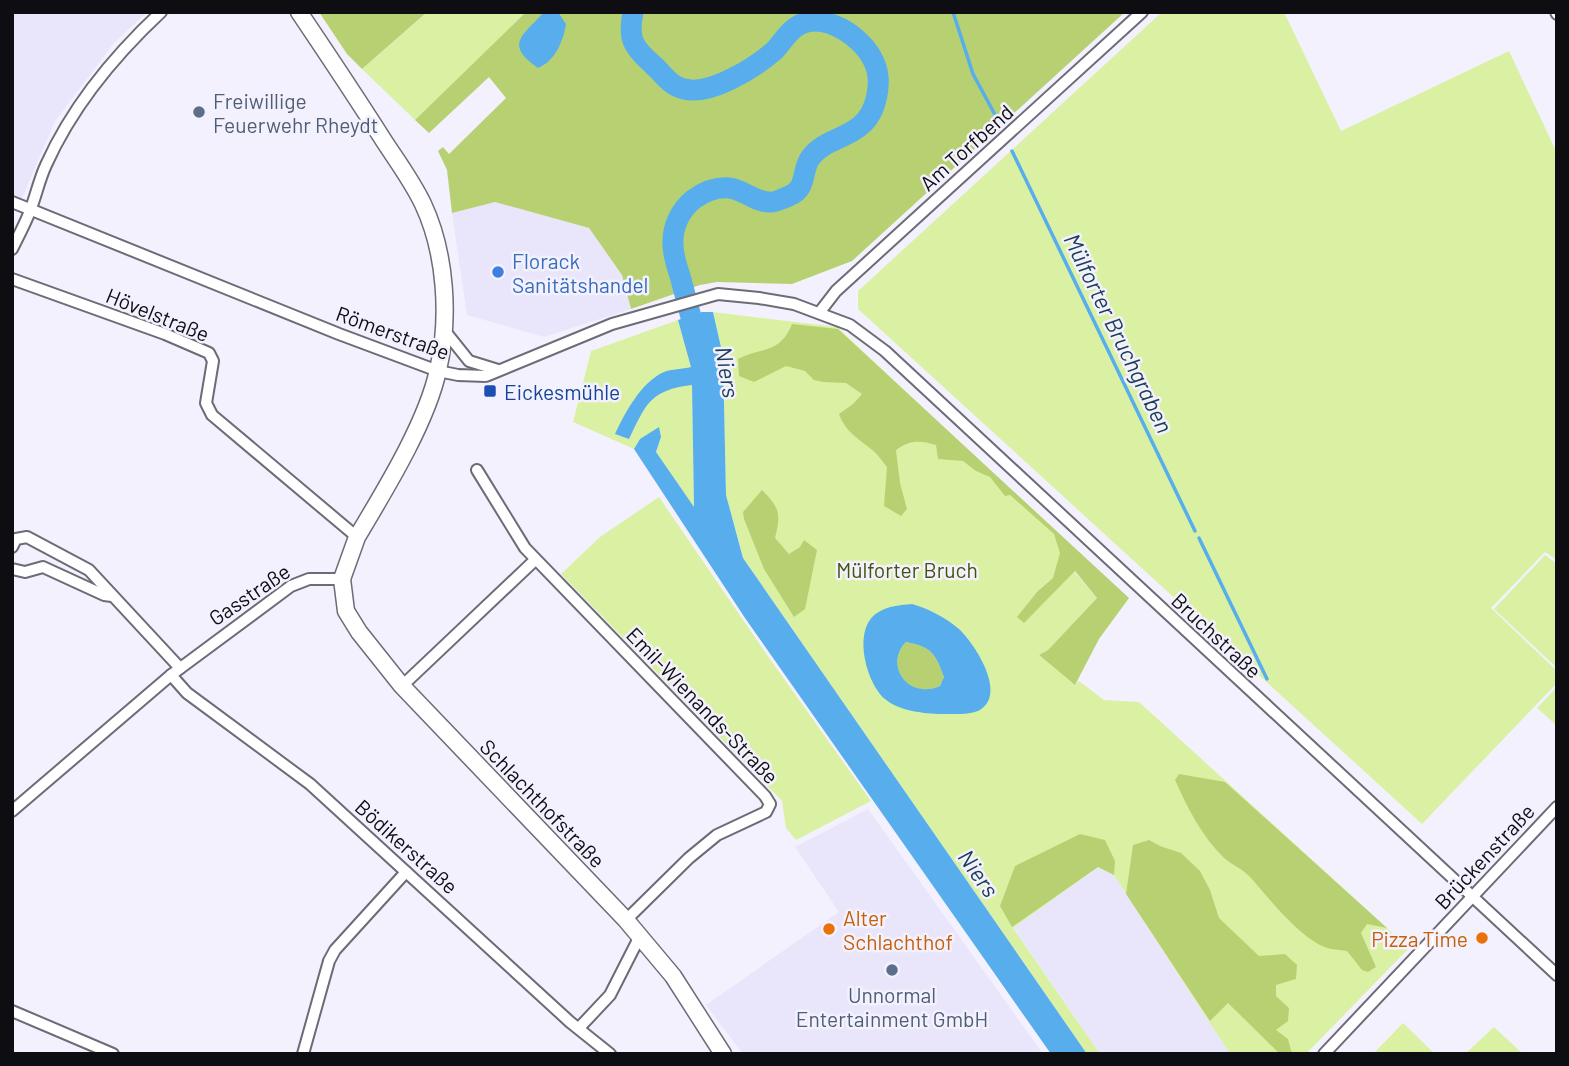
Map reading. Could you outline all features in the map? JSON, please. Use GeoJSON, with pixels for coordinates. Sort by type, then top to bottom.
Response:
{"type":"FeatureCollection","features":[{"type":"Feature","properties":{"kind":"main road"},"geometry":{"type":"LineString","coordinates":[[299,12],[423,204],[436,242],[443,289],[445,331],[438,372],[426,409],[357,537],[342,579]]}},
{"type":"Feature","properties":{"kind":"main road","name":"Schlachthofstraße"},"geometry":{"type":"LineString","coordinates":[[342,579],[346,611],[359,632],[402,686],[640,936],[673,975],[723,1054]]}},
{"type":"Feature","properties":{"kind":"street"},"geometry":{"type":"LineString","coordinates":[[12,250],[62,132],[132,39],[161,12]]}},
{"type":"Feature","properties":{"kind":"street","name":"Am Torfbend"},"geometry":{"type":"LineString","coordinates":[[819,313],[836,290],[1142,12]]}},
{"type":"Feature","properties":{"kind":"street","name":"Römerstraße"},"geometry":{"type":"LineString","coordinates":[[12,202],[438,372],[486,376],[612,324],[718,295],[794,304],[850,326]]}},
{"type":"Feature","properties":{"kind":"street","name":"Hövelstraße"},"geometry":{"type":"LineString","coordinates":[[12,279],[165,334],[209,353],[213,360],[206,403],[212,415],[357,537]]}},
{"type":"Feature","properties":{"kind":"street","name":"Bruchstraße"},"geometry":{"type":"LineString","coordinates":[[850,326],[885,351],[1557,975]]}},
{"type":"Feature","properties":{"kind":"street"},"geometry":{"type":"LineString","coordinates":[[445,331],[469,361],[501,371]]}},
{"type":"Feature","properties":{"kind":"street","name":"Emil-Wienands-Straße"},"geometry":{"type":"LineString","coordinates":[[477,470],[535,560],[770,804],[766,812],[717,835],[689,858],[626,920]]}},
{"type":"Feature","properties":{"kind":"street","name":"Bödikerstraße"},"geometry":{"type":"LineString","coordinates":[[12,547],[16,539],[27,537],[89,570],[176,671],[187,693],[310,785],[610,1054]]}},
{"type":"Feature","properties":{"kind":"street"},"geometry":{"type":"LineString","coordinates":[[402,686],[535,560]]}},
{"type":"Feature","properties":{"kind":"street"},"geometry":{"type":"LineString","coordinates":[[12,569],[25,572],[43,567],[104,595],[112,596]]}},
{"type":"Feature","properties":{"kind":"street","name":"Gasstraße"},"geometry":{"type":"LineString","coordinates":[[12,811],[176,671],[291,586],[309,579],[342,579]]}},
{"type":"Feature","properties":{"kind":"street","name":"Brückenstraße"},"geometry":{"type":"LineString","coordinates":[[1324,1054],[1557,807]]}},
{"type":"Feature","properties":{"kind":"street"},"geometry":{"type":"LineString","coordinates":[[303,1054],[329,961],[335,950],[406,872]]}},
{"type":"Feature","properties":{"kind":"street"},"geometry":{"type":"LineString","coordinates":[[579,1028],[610,995],[640,936]]}},
{"type":"Feature","properties":{"kind":"street"},"geometry":{"type":"LineString","coordinates":[[12,1011],[113,1054]]}},
{"type":"Feature","properties":{"kind":"shaded area"},"geometry":{"type":"Polygon","coordinates":[[[12,12],[147,12],[114,43],[55,121],[22,198],[12,195],[12,12]]]}},
{"type":"Feature","properties":{"kind":"shaded area"},"geometry":{"type":"Polygon","coordinates":[[[495,202],[589,228],[622,275],[631,309],[544,337],[467,315],[452,213],[495,202]]]}},
{"type":"Feature","properties":{"kind":"shaded area"},"geometry":{"type":"Polygon","coordinates":[[[868,809],[1043,1054],[743,1054],[706,1005],[839,912],[795,847],[868,809]]]}},
{"type":"Feature","properties":{"kind":"shaded area"},"geometry":{"type":"Polygon","coordinates":[[[1098,867],[1114,875],[1230,1054],[1100,1054],[1013,927],[1098,867]]]}},
{"type":"Feature","properties":{"kind":"green space"},"geometry":{"type":"Polygon","coordinates":[[[319,12],[427,12],[362,69],[347,54],[319,12]]]}},
{"type":"Feature","properties":{"kind":"green space"},"geometry":{"type":"Polygon","coordinates":[[[427,12],[526,12],[415,120],[362,69],[427,12]]]}},
{"type":"Feature","properties":{"kind":"green space"},"geometry":{"type":"Polygon","coordinates":[[[526,12],[1125,12],[852,261],[792,284],[717,282],[700,285],[631,309],[622,275],[589,228],[495,202],[452,213],[447,170],[438,151],[443,147],[449,154],[506,98],[489,77],[429,133],[415,120],[526,12]]]}},
{"type":"Feature","properties":{"kind":"green space"},"geometry":{"type":"Polygon","coordinates":[[[1162,12],[1284,12],[1341,131],[1509,51],[1557,153],[1557,560],[1545,552],[1491,608],[1557,671],[1557,683],[1422,824],[858,309],[858,291],[1162,12]]]}},
{"type":"Feature","properties":{"kind":"green space","name":"Mülforter Bruch"},"geometry":{"type":"Polygon","coordinates":[[[713,312],[837,327],[1085,559],[1074,571],[1097,598],[1048,650],[1039,655],[1075,685],[1079,681],[1104,700],[1139,702],[1409,948],[1306,1054],[1230,1054],[1114,875],[1098,867],[1013,928],[1100,1054],[1087,1054],[743,558],[726,495],[723,356],[713,312]]]}},
{"type":"Feature","properties":{"kind":"green space"},"geometry":{"type":"Polygon","coordinates":[[[678,320],[692,367],[694,509],[656,452],[661,437],[640,439],[634,449],[573,422],[591,351],[678,320]]]}},
{"type":"Feature","properties":{"kind":"green space"},"geometry":{"type":"Polygon","coordinates":[[[792,324],[838,329],[1129,598],[1099,639],[1075,685],[1039,655],[1048,650],[1097,598],[1075,571],[1024,623],[1017,617],[1037,592],[1053,578],[1060,553],[1054,534],[1010,495],[1005,496],[990,477],[963,461],[938,459],[936,445],[925,442],[906,444],[896,450],[900,483],[907,509],[901,516],[884,506],[887,467],[848,430],[839,414],[862,394],[846,383],[814,380],[805,371],[786,366],[754,382],[739,376],[738,359],[776,345],[792,324]]]}},
{"type":"Feature","properties":{"kind":"green space"},"geometry":{"type":"Polygon","coordinates":[[[762,490],[778,512],[775,538],[789,554],[800,547],[804,540],[817,550],[805,609],[794,617],[764,569],[744,519],[743,512],[762,490]]]}},
{"type":"Feature","properties":{"kind":"green space"},"geometry":{"type":"Polygon","coordinates":[[[659,497],[871,801],[796,840],[786,828],[782,801],[561,574],[600,537],[659,497]]]}},
{"type":"Feature","properties":{"kind":"green space"},"geometry":{"type":"Polygon","coordinates":[[[1545,555],[1557,564],[1557,668],[1494,609],[1545,555]]]}},
{"type":"Feature","properties":{"kind":"green space"},"geometry":{"type":"Polygon","coordinates":[[[906,642],[922,646],[935,657],[944,677],[940,686],[918,688],[902,678],[897,661],[906,642]]]}},
{"type":"Feature","properties":{"kind":"green space"},"geometry":{"type":"Polygon","coordinates":[[[1557,687],[1557,726],[1537,708],[1557,687]]]}},
{"type":"Feature","properties":{"kind":"green space"},"geometry":{"type":"Polygon","coordinates":[[[1179,774],[1225,782],[1387,928],[1367,924],[1361,933],[1376,967],[1368,972],[1362,970],[1347,951],[1331,949],[1309,938],[1287,919],[1247,874],[1224,858],[1208,840],[1190,811],[1175,780],[1179,774]]]}},
{"type":"Feature","properties":{"kind":"green space"},"geometry":{"type":"Polygon","coordinates":[[[1080,834],[1105,840],[1115,861],[1114,875],[1098,867],[1012,927],[1000,906],[1015,866],[1080,834]]]}},
{"type":"Feature","properties":{"kind":"green space"},"geometry":{"type":"Polygon","coordinates":[[[1149,840],[1181,853],[1200,871],[1210,890],[1219,918],[1259,956],[1285,954],[1297,965],[1296,979],[1276,985],[1276,996],[1289,1008],[1288,1021],[1276,1030],[1288,1039],[1292,1054],[1280,1054],[1228,1003],[1210,1021],[1126,894],[1133,845],[1149,840]]]}},
{"type":"Feature","properties":{"kind":"green space"},"geometry":{"type":"Polygon","coordinates":[[[1403,1023],[1435,1054],[1373,1054],[1403,1023]]]}},
{"type":"Feature","properties":{"kind":"green space"},"geometry":{"type":"Polygon","coordinates":[[[1494,1027],[1523,1054],[1465,1054],[1494,1027]]]}},
{"type":"Feature","properties":{"kind":"water"},"geometry":{"type":"Polygon","coordinates":[[[558,12],[566,24],[563,37],[554,56],[538,68],[521,52],[520,40],[543,13],[558,12]]]}},
{"type":"Feature","properties":{"kind":"water"},"geometry":{"type":"Polygon","coordinates":[[[702,312],[713,312],[723,356],[726,495],[743,558],[1087,1054],[1051,1054],[745,618],[634,449],[640,439],[659,427],[661,437],[656,452],[694,507],[692,385],[667,391],[651,401],[629,439],[615,434],[629,408],[648,383],[664,372],[691,367],[678,320],[702,312]]]}},
{"type":"Feature","properties":{"kind":"water"},"geometry":{"type":"Polygon","coordinates":[[[912,604],[948,621],[966,636],[973,646],[990,682],[987,704],[978,711],[958,714],[914,711],[898,707],[878,691],[864,656],[865,631],[869,621],[877,613],[890,607],[912,604]],[[906,642],[900,651],[897,660],[902,678],[918,688],[940,686],[944,677],[938,662],[931,652],[906,642]]]}},
{"type":"Feature","properties":{"kind":"waterway","name":"Niers"},"geometry":{"type":"LineString","coordinates":[[633,12],[631,35],[636,46],[670,82],[684,89],[695,90],[719,85],[744,72],[774,51],[793,29],[807,22],[830,24],[852,35],[869,53],[877,70],[877,96],[871,113],[854,130],[816,151],[808,162],[802,184],[795,193],[769,202],[734,189],[719,188],[694,199],[681,214],[674,232],[674,253],[698,343]]}},
{"type":"Feature","properties":{"kind":"waterway","name":"Mülforter Bruchgraben"},"geometry":{"type":"LineString","coordinates":[[953,12],[973,74],[1000,124]]}},
{"type":"Feature","properties":{"kind":"waterway","name":"Mülforter Bruchgraben"},"geometry":{"type":"LineString","coordinates":[[1012,151],[1195,531]]}},
{"type":"Feature","properties":{"kind":"waterway","name":"Mülforter Bruchgraben"},"geometry":{"type":"LineString","coordinates":[[1199,538],[1267,679]]}},
{"type":"Feature","properties":{"kind":"place","name":"Freiwillige Feuerwehr Rheydt"},"geometry":{"type":"Point","coordinates":[199,112]}},
{"type":"Feature","properties":{"kind":"place","name":"Florack Sanitätshandel"},"geometry":{"type":"Point","coordinates":[498,272]}},
{"type":"Feature","properties":{"kind":"place","name":"Eickesmühle"},"geometry":{"type":"Point","coordinates":[490,391]}},
{"type":"Feature","properties":{"kind":"place","name":"Alter Schlachthof"},"geometry":{"type":"Point","coordinates":[829,929]}},
{"type":"Feature","properties":{"kind":"place","name":"Pizza Time"},"geometry":{"type":"Point","coordinates":[1482,938]}},
{"type":"Feature","properties":{"kind":"place","name":"Unnormal Entertainment GmbH"},"geometry":{"type":"Point","coordinates":[892,970]}}]}
